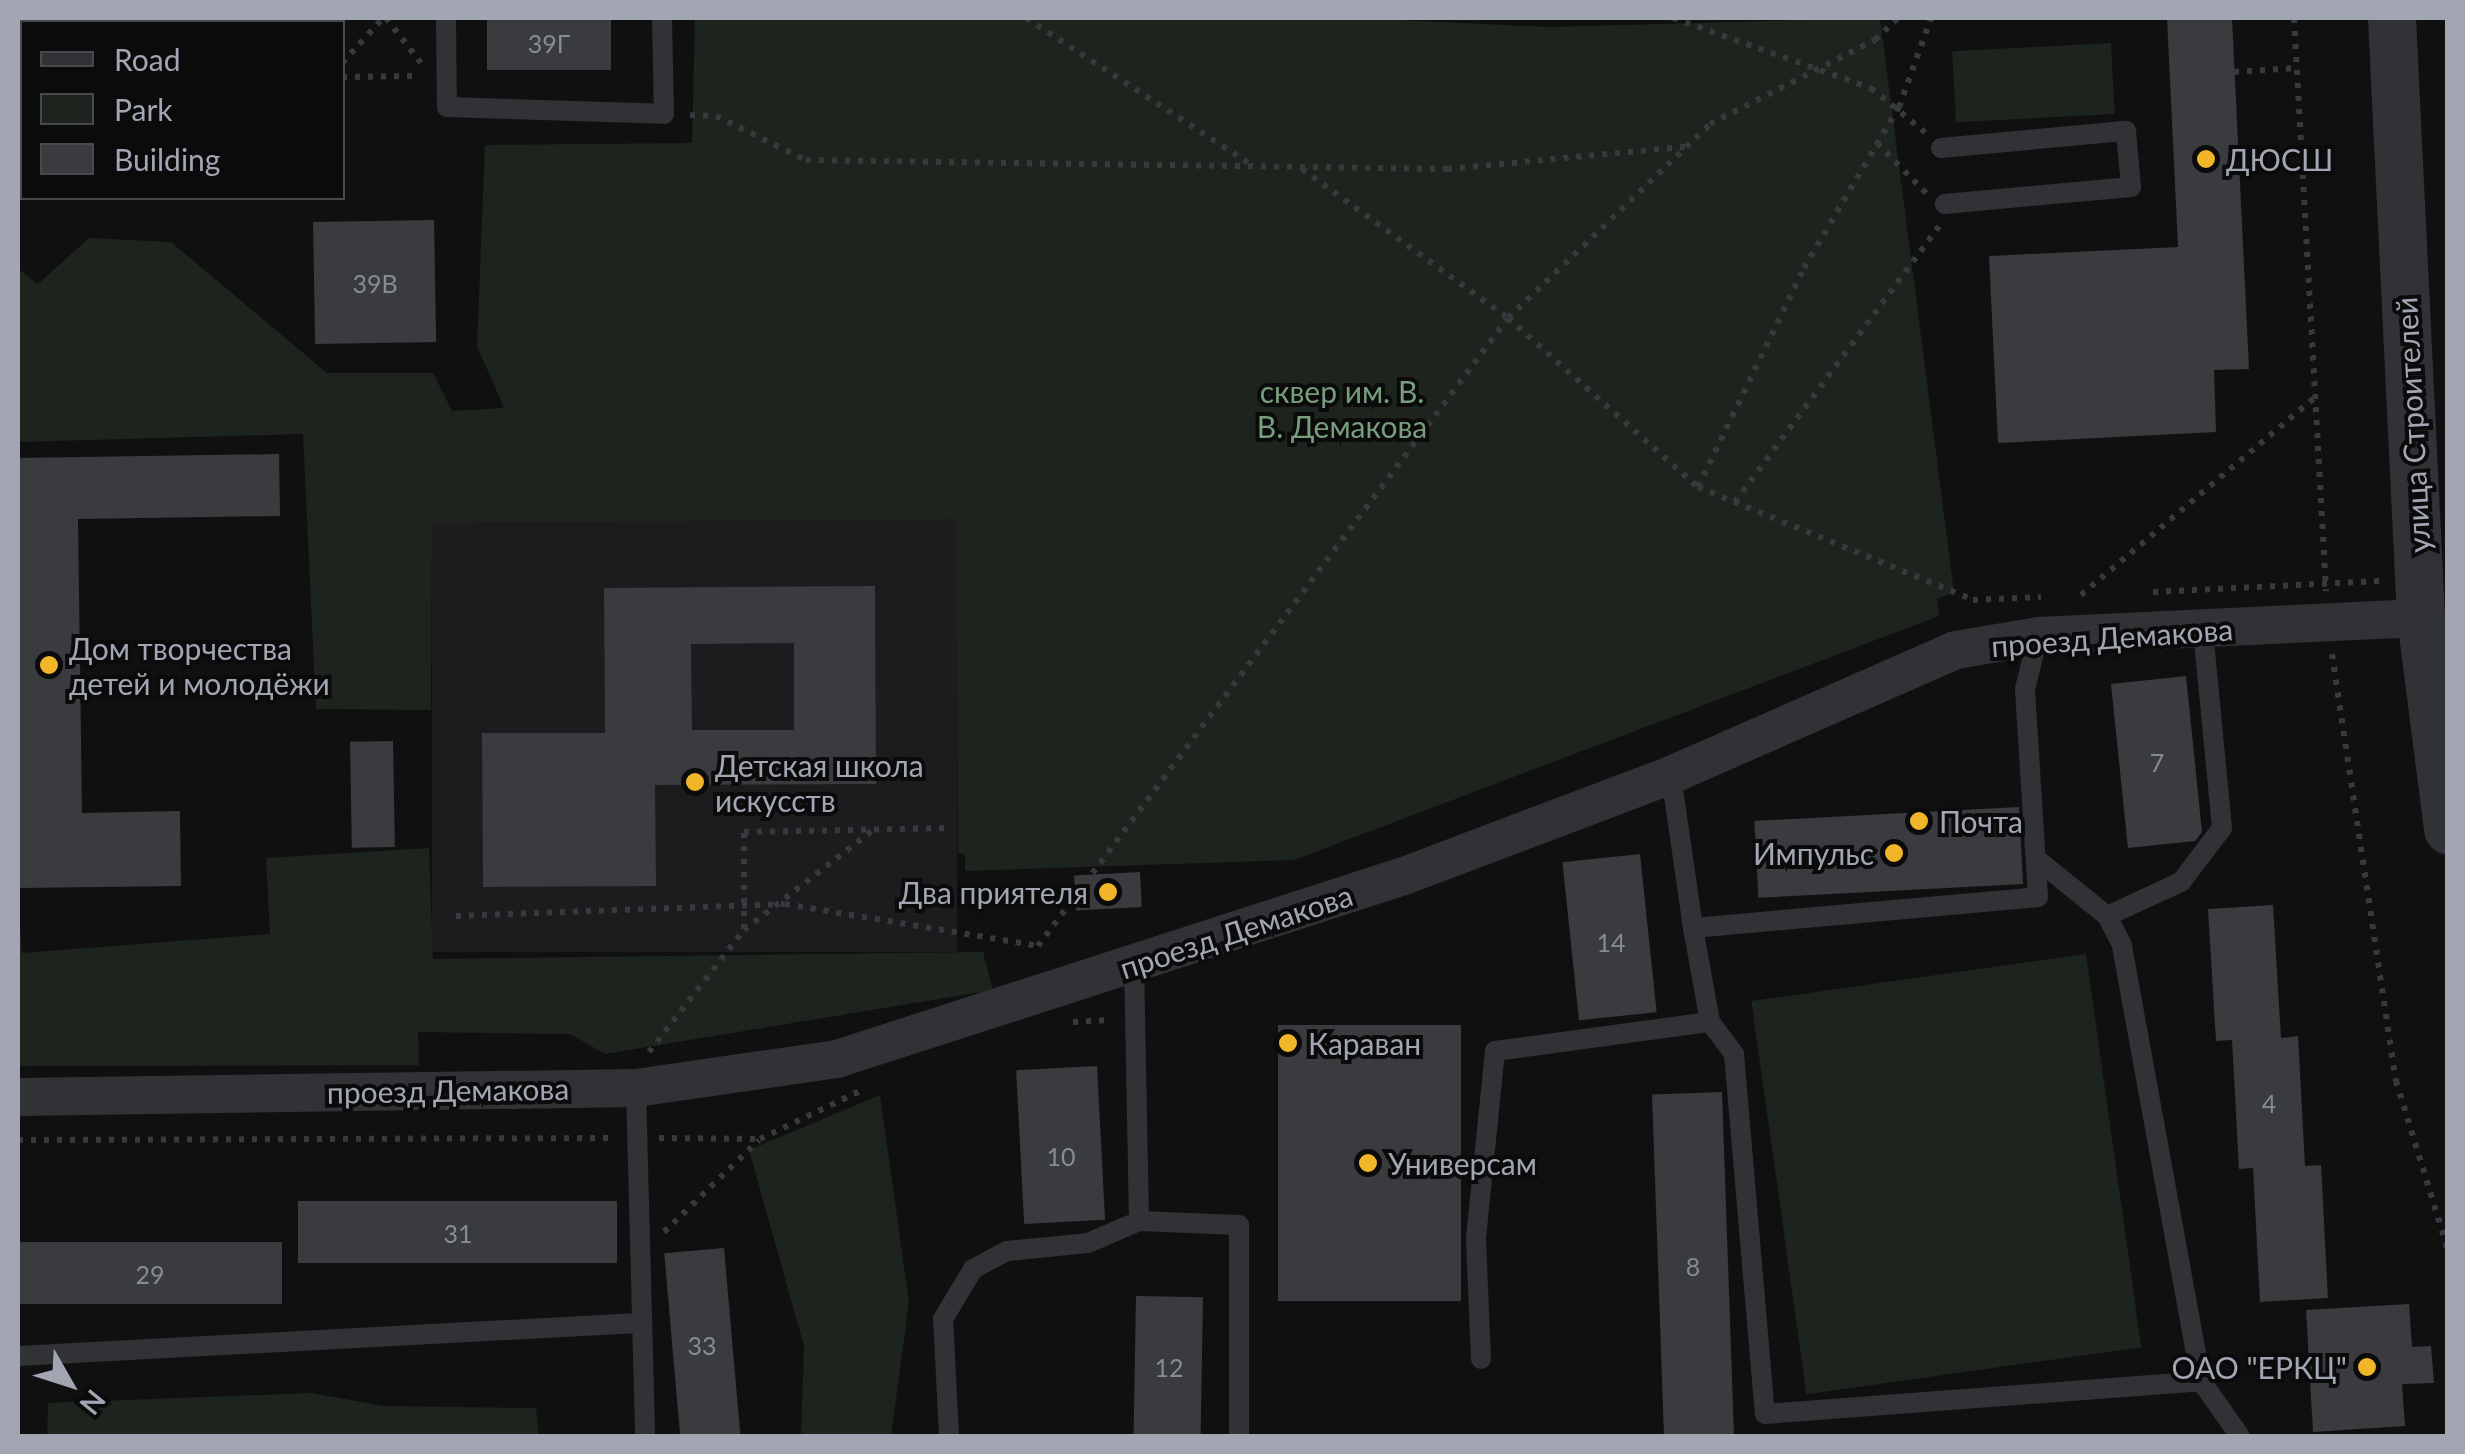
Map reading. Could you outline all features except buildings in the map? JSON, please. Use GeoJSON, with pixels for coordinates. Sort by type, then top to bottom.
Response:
{"type":"FeatureCollection","features":[{"type":"Feature","properties":{"kind":"street","name":"улица Строителей"},"geometry":{"type":"LineString","coordinates":[[2392,18],[2421,618],[2448,830]]}},
{"type":"Feature","properties":{"kind":"street","name":"проезд Демакова"},"geometry":{"type":"LineString","coordinates":[[18,1096],[640,1072],[837,1060],[1134,965],[1672,775],[1956,650],[2038,636],[2421,618]]}},
{"type":"Feature","properties":{"kind":"lane"},"geometry":{"type":"LineString","coordinates":[[446,18],[447,108],[664,114],[662,18]]}},
{"type":"Feature","properties":{"kind":"lane"},"geometry":{"type":"LineString","coordinates":[[1941,148],[2126,131],[2131,186],[1941,205]]}},
{"type":"Feature","properties":{"kind":"lane"},"geometry":{"type":"LineString","coordinates":[[2107,916],[2181,882],[2222,828],[2203,631]]}},
{"type":"Feature","properties":{"kind":"lane"},"geometry":{"type":"LineString","coordinates":[[1693,928],[2038,897],[2039,861],[2025,689],[2038,636]]}},
{"type":"Feature","properties":{"kind":"lane"},"geometry":{"type":"LineString","coordinates":[[1672,775],[1710,1022],[1734,1054],[1765,1414],[2201,1380]]}},
{"type":"Feature","properties":{"kind":"lane"},"geometry":{"type":"LineString","coordinates":[[2039,861],[2107,916],[2122,944],[2153,1082],[2161,1180],[2201,1380],[2240,1436]]}},
{"type":"Feature","properties":{"kind":"lane"},"geometry":{"type":"LineString","coordinates":[[1134,965],[1139,1221]]}},
{"type":"Feature","properties":{"kind":"lane"},"geometry":{"type":"LineString","coordinates":[[1481,1358],[1476,1238],[1495,1052],[1710,1022]]}},
{"type":"Feature","properties":{"kind":"lane"},"geometry":{"type":"LineString","coordinates":[[640,1072],[637,1258],[645,1436]]}},
{"type":"Feature","properties":{"kind":"lane"},"geometry":{"type":"LineString","coordinates":[[949,1436],[943,1319],[973,1268],[1006,1251],[1088,1242],[1139,1221],[1239,1225],[1239,1436]]}},
{"type":"Feature","properties":{"kind":"lane"},"geometry":{"type":"LineString","coordinates":[[18,1356],[638,1323]]}},
{"type":"Feature","properties":{"kind":"path"},"geometry":{"type":"LineString","coordinates":[[345,60],[385,18],[431,76],[345,77]]}},
{"type":"Feature","properties":{"kind":"path"},"geometry":{"type":"LineString","coordinates":[[1026,18],[1258,169]]}},
{"type":"Feature","properties":{"kind":"path"},"geometry":{"type":"LineString","coordinates":[[1673,18],[1821,66],[1899,107],[1941,148]]}},
{"type":"Feature","properties":{"kind":"path"},"geometry":{"type":"LineString","coordinates":[[456,916],[785,904],[1038,946],[1508,318],[1710,124],[1875,40],[1898,18]]}},
{"type":"Feature","properties":{"kind":"path"},"geometry":{"type":"LineString","coordinates":[[1698,487],[1804,268],[1899,107],[1931,18]]}},
{"type":"Feature","properties":{"kind":"path"},"geometry":{"type":"LineString","coordinates":[[2234,72],[2297,68]]}},
{"type":"Feature","properties":{"kind":"path"},"geometry":{"type":"LineString","coordinates":[[664,114],[716,116],[806,160],[1446,169],[1689,147]]}},
{"type":"Feature","properties":{"kind":"path"},"geometry":{"type":"LineString","coordinates":[[1735,502],[1941,205],[1878,143]]}},
{"type":"Feature","properties":{"kind":"path"},"geometry":{"type":"LineString","coordinates":[[1302,169],[1508,318],[1698,487],[1972,600],[2100,594]]}},
{"type":"Feature","properties":{"kind":"path"},"geometry":{"type":"LineString","coordinates":[[2081,595],[2315,397]]}},
{"type":"Feature","properties":{"kind":"path"},"geometry":{"type":"LineString","coordinates":[[2137,592],[2394,580]]}},
{"type":"Feature","properties":{"kind":"path"},"geometry":{"type":"LineString","coordinates":[[744,930],[744,832],[950,828]]}},
{"type":"Feature","properties":{"kind":"path"},"geometry":{"type":"LineString","coordinates":[[640,1072],[744,930],[785,904],[873,830]]}},
{"type":"Feature","properties":{"kind":"path"},"geometry":{"type":"LineString","coordinates":[[18,1140],[636,1138]]}},
{"type":"Feature","properties":{"kind":"path"},"geometry":{"type":"LineString","coordinates":[[637,1258],[760,1140]]}},
{"type":"Feature","properties":{"kind":"shaded area","name":"Детская школа искусств"},"geometry":{"type":"Polygon","coordinates":[[[432,519],[957,519],[957,952],[432,952],[432,519]]]}},
{"type":"Feature","properties":{"kind":"green space","name":"сквер им. В. В. Демакова"},"geometry":{"type":"Polygon","coordinates":[[[695,18],[1355,18],[1549,27],[1880,18],[1954,592],[1937,599],[1939,616],[1294,860],[965,871],[965,854],[958,853],[956,519],[432,523],[431,710],[316,709],[303,434],[18,442],[18,269],[38,284],[89,238],[171,242],[327,373],[433,373],[452,411],[504,408],[477,346],[485,145],[692,143],[695,18]]]}},
{"type":"Feature","properties":{"kind":"green space"},"geometry":{"type":"Polygon","coordinates":[[[2111,43],[2115,114],[1956,122],[1952,51],[2111,43]]]}},
{"type":"Feature","properties":{"kind":"green space"},"geometry":{"type":"Polygon","coordinates":[[[429,848],[433,959],[983,952],[993,990],[605,1054],[570,1034],[418,1032],[419,1065],[18,1066],[18,899],[22,953],[270,934],[266,858],[429,848]]]}},
{"type":"Feature","properties":{"kind":"green space"},"geometry":{"type":"Polygon","coordinates":[[[2086,954],[2141,1347],[1807,1394],[1751,1001],[2086,954]]]}},
{"type":"Feature","properties":{"kind":"green space"},"geometry":{"type":"Polygon","coordinates":[[[880,1095],[909,1302],[891,1436],[801,1436],[804,1346],[749,1150],[880,1095]]]}},
{"type":"Feature","properties":{"kind":"green space"},"geometry":{"type":"Polygon","coordinates":[[[311,1393],[384,1406],[536,1408],[539,1436],[47,1436],[48,1403],[311,1393]]]}},
{"type":"Feature","properties":{"kind":"place","name":"ДЮСШ"},"geometry":{"type":"Point","coordinates":[2206,159]}},
{"type":"Feature","properties":{"kind":"place","name":"Дом творчества детей и молодёжи"},"geometry":{"type":"Point","coordinates":[49,665]}},
{"type":"Feature","properties":{"kind":"place","name":"Детская школа искусств"},"geometry":{"type":"Point","coordinates":[695,782]}},
{"type":"Feature","properties":{"kind":"place","name":"Почта"},"geometry":{"type":"Point","coordinates":[1919,821]}},
{"type":"Feature","properties":{"kind":"place","name":"Импульс"},"geometry":{"type":"Point","coordinates":[1894,853]}},
{"type":"Feature","properties":{"kind":"place","name":"Два приятеля"},"geometry":{"type":"Point","coordinates":[1108,892]}},
{"type":"Feature","properties":{"kind":"place","name":"Караван"},"geometry":{"type":"Point","coordinates":[1288,1043]}},
{"type":"Feature","properties":{"kind":"place","name":"Универсам"},"geometry":{"type":"Point","coordinates":[1368,1163]}},
{"type":"Feature","properties":{"kind":"place","name":"ОАО \"ЕРКЦ\""},"geometry":{"type":"Point","coordinates":[2367,1367]}}]}
